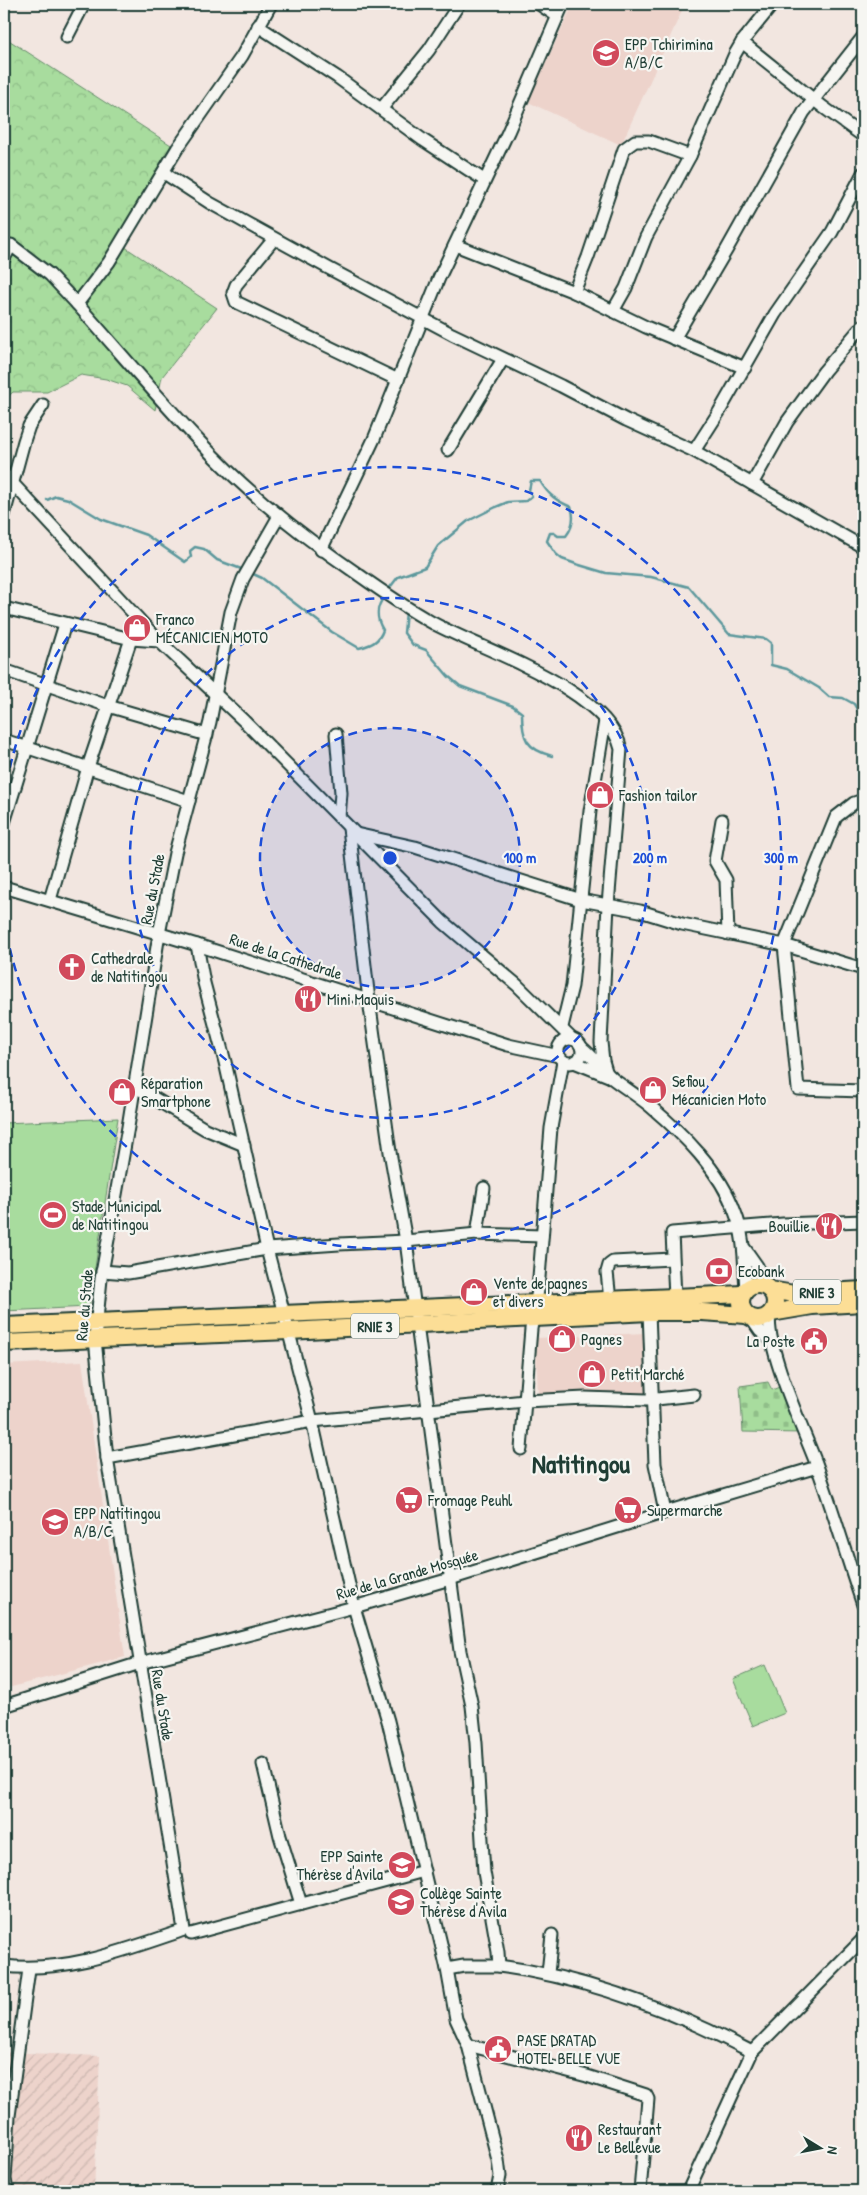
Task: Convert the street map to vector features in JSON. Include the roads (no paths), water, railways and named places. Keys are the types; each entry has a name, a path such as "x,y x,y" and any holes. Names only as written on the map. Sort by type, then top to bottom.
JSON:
{"highway":[{"name":"RNIE 3","path":"534,1311 610,1300 745,1292 754,1286 794,1294 863,1290"},
{"name":"RNIE 3","path":"768,1289 775,1299 771,1314"},
{"path":"745,1292 742,1307 748,1316"},
{"name":"RNIE 3","path":"4,1342 95,1331 284,1314 414,1316 534,1311 702,1312 762,1319 771,1314 812,1306 863,1303"},
{"name":"RNIE 3","path":"4,1326 95,1331 289,1331 414,1316"}],"street":[{"path":"67,37 84,4"},
{"path":"77,304 109,262 177,149 242,56 271,4"},
{"path":"382,108 429,50 459,4"},
{"path":"539,4 557,16"},
{"path":"321,550 360,470 422,318 484,180 508,132 563,4"},
{"path":"613,311 626,288 646,237 690,156 742,42 773,4"},
{"path":"258,26 382,108 423,140 484,180"},
{"path":"674,339 804,112 863,36"},
{"path":"742,42 863,136"},
{"path":"574,292 588,257 624,149 636,141 648,141 690,156"},
{"path":"164,173 210,203 274,239 503,359 561,386 626,420 694,451 863,547"},
{"path":"694,451 745,368 775,314 832,232 863,173"},
{"path":"274,239 236,285 233,293 236,302 398,380"},
{"path":"4,259 11,245 50,275 200,443 258,499 321,550 408,610 555,681 584,701 615,733 621,749 608,905 601,1042 603,1061 609,1075"},
{"path":"455,245 574,292 674,339 745,368"},
{"path":"752,484 787,422 824,371 863,325"},
{"path":"448,450 503,359"},
{"path":"4,515 29,426 43,405"},
{"path":"4,474 159,641 339,816 443,922 562,1027 609,1075 660,1115 704,1162 730,1200 740,1228 744,1249 745,1292"},
{"name":"Rue du Stade","path":"4,1966 29,1969 108,1956 184,1930 107,1458 95,1331 102,1271 159,934 175,853 207,735 231,612 248,570 279,516"},
{"path":"4,608 131,639 159,641"},
{"path":"4,823 65,624"},
{"path":"50,900 88,767 131,639"},
{"path":"4,670 108,706 207,735"},
{"path":"562,1027 572,986 590,811 605,721"},
{"path":"336,734 341,794 339,816"},
{"path":"4,740 27,746 189,801"},
{"path":"863,800 854,803 836,818 784,946 798,1089 863,1091"},
{"path":"722,820 715,861 718,871 726,880 728,934"},
{"path":"353,831 415,848 581,900 640,911 682,924 784,946 863,970"},
{"path":"353,831 358,913 369,1000 390,1152 406,1242 414,1316 460,1651 472,1706 477,1752 484,1872 499,1966"},
{"name":"Rue de la Cathedrale","path":"4,887 197,945 508,1045 565,1060 609,1075"},
{"path":"197,945 206,993 312,1421 354,1607 388,1721 447,1969 456,2019 468,2045 498,2160 500,2176 497,2191"},
{"path":"521,1450 551,1128 565,1060 558,1050 562,1041 577,1043"},
{"path":"565,1060 580,1058 577,1043"},
{"path":"134,1086 205,1129 244,1145"},
{"path":"477,1234 484,1188"},
{"path":"674,1297 672,1233 806,1222 863,1221"},
{"path":"102,1271 128,1273 268,1249 406,1242 477,1234 542,1236"},
{"path":"744,1249 758,1266 768,1289"},
{"path":"610,1300 607,1272 609,1265 613,1262 672,1259"},
{"path":"649,1312 655,1464 664,1512"},
{"path":"771,1314 768,1325 781,1372 817,1467 863,1605"},
{"path":"748,1316 760,1332 772,1341"},
{"path":"107,1458 312,1421 525,1401 585,1398 629,1401 694,1395"},
{"name":"Rue de la Grande Mosquée","path":"4,1706 140,1663 354,1607 450,1579 664,1512 817,1467"},
{"path":"263,1764 280,1836 301,1904"},
{"path":"191,1934 424,1871"},
{"path":"548,1973 552,1935"},
{"path":"688,2191 752,2052 863,1939"},
{"path":"447,1969 464,1966 499,1966 548,1973 639,2000 709,2030 752,2052"},
{"path":"7,2191 5,2179 10,2116 29,1969"},
{"path":"468,2045 588,2076 646,2095 640,2191"}],"waterway":[{"path":"388,590 398,577 425,567 438,546 468,521 508,502 526,501 532,496 529,490 531,481 540,481 557,500 571,507 573,522 566,536 550,533 547,541 562,559 606,573 651,577 689,587 729,634 766,639 771,643 771,665 787,669 819,688 829,697 843,698 854,704 861,716 863,741"},
{"path":"47,500 56,496 68,499 101,519 146,535 185,562 191,557 190,551 195,547 204,549 217,560 244,570"},
{"path":"251,573 262,578 332,632 359,648 374,642 383,630 379,622 378,613 379,605 384,597"},
{"path":"406,611 404,633 413,645 426,650 448,676 460,686 513,706 522,713 523,729 527,741 536,750 552,756"}],"place":[{"name":"EPP Tchirimina A/B/C","path":"606,53"},
{"name":"Franco MÉCANICIEN MOTO","path":"137,628"},
{"name":"Fashion tailor","path":"600,795"},
{"name":"Cathedrale de Natitingou","path":"72,967"},
{"name":"Mini Maquis","path":"308,999"},
{"name":"Sefiou Mécanicien Moto","path":"653,1090"},
{"name":"Réparation Smartphone","path":"122,1092"},
{"name":"Stade Municipal de Natitingou","path":"53,1215"},
{"name":"Bouillie","path":"829,1226"},
{"name":"Ecobank","path":"719,1271"},
{"name":"Vente de pagnes et divers","path":"474,1292"},
{"name":"Pagnes","path":"562,1339"},
{"name":"La Poste","path":"814,1341"},
{"name":"Petit Marché","path":"592,1374"},
{"name":"Fromage Peuhl","path":"409,1500"},
{"name":"Supermarche","path":"628,1510"},
{"name":"EPP Natitingou A/B/C","path":"55,1522"},
{"name":"EPP Sainte Thérèse d'Avila","path":"402,1865"},
{"name":"Collège Sainte Thérèse d'Avila","path":"401,1902"},
{"name":"PASE DRATAD HOTEL BELLE VUE","path":"498,2049"},
{"name":"Restaurant Le Bellevue","path":"579,2138"}],"district":[{"name":"Natitingou","path":"581,1463"}]}
